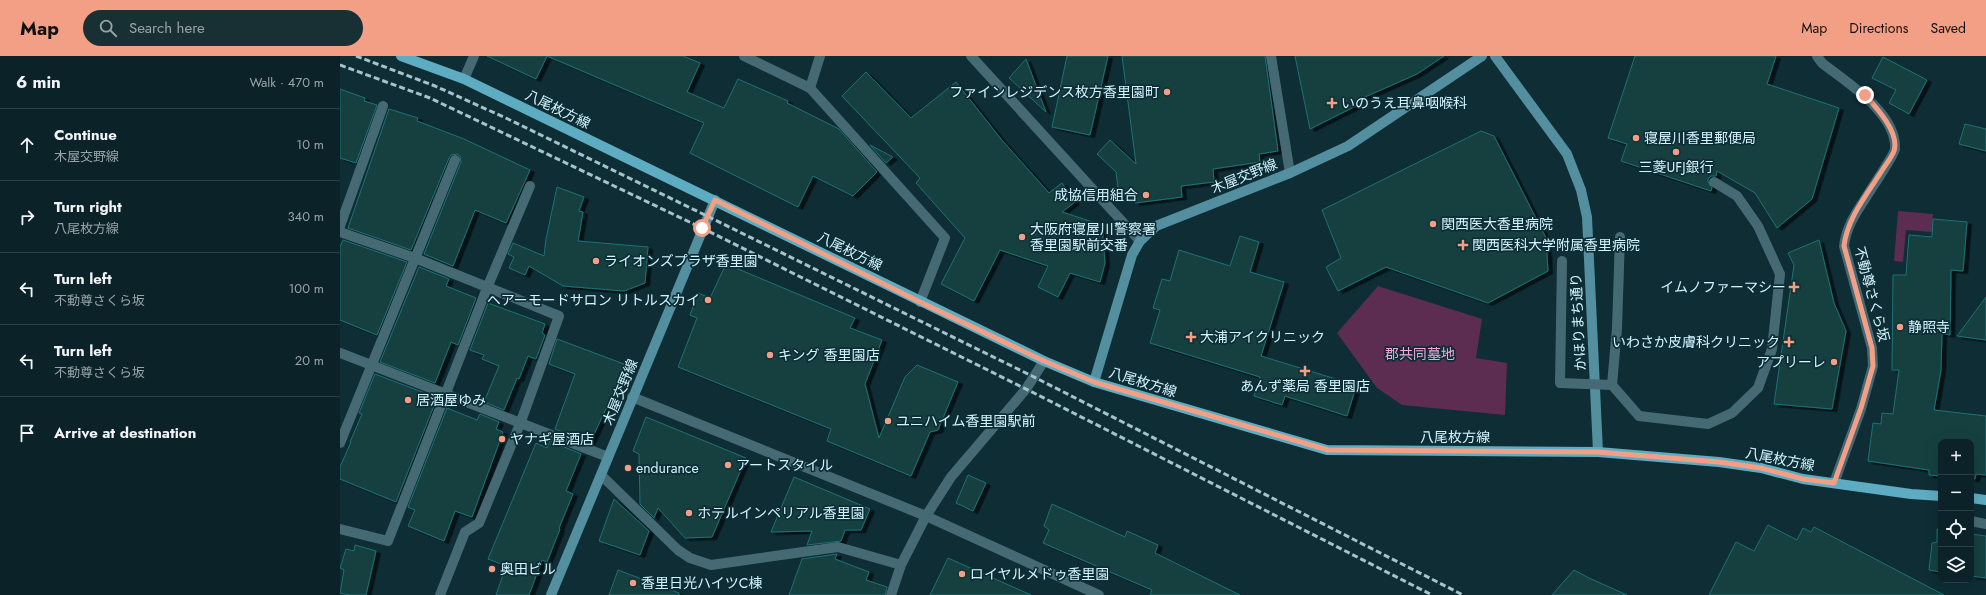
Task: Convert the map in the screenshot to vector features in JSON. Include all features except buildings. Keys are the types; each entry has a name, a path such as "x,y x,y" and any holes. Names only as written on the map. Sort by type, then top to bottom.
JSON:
{"main road":[{"name":"八尾枚方線","path":"401,56 464,79 1044,361 1094,382 1328,450 1598,452 1719,462 1761,468 1803,479 1911,494 1938,496"},
{"name":"木屋交野線","path":"1094,382 1132,255 1140,241 1156,226 1290,173 1348,146 1482,56"},
{"name":"かほりまち通り","path":"1495,56 1566,154 1581,190 1587,217 1598,452"},
{"name":"木屋交野線","path":"551,595 715,200"},
{"path":"1974,498 1986,500"}],"street":[{"path":"464,79 474,56"},
{"path":"744,56 810,88 945,238 920,302"},
{"path":"810,88 820,56"},
{"path":"971,56 1140,241"},
{"path":"1271,56 1290,173"},
{"name":"不動尊さくら坂","path":"1817,56 1822,63 1865,95 1881,112 1893,135 1895,150 1853,218 1845,236 1844,246 1872,348 1873,366 1861,408 1834,483"},
{"path":"340,226 383,106"},
{"path":"340,443 455,160"},
{"path":"1620,237 1617,328 1612,385 1639,416 1708,424 1732,413 1758,388 1772,349 1780,274 1758,226 1738,196 1714,182"},
{"path":"340,529 388,541 487,288 530,186"},
{"path":"340,232 414,258 559,316 520,424 479,523 465,532 440,595"},
{"path":"1562,262 1560,383 1612,385"},
{"path":"340,353 608,458"},
{"path":"891,595 901,565 926,516 951,477 1026,389 1044,361"},
{"path":"632,397 926,516 1099,595"},
{"path":"601,474 678,550 690,558 711,565 838,547 901,565"},
{"path":"1974,522 1986,524"}],"green space":[{"path":"1898,211 1933,214 1932,232 1906,230 1903,262 1894,261"},
{"name":"郡共同墓地","path":"1378,286 1482,319 1476,358 1507,363 1505,415 1402,405 1377,388 1337,333"}],"railway":[{"path":"356,56 435,86 508,119 1032,376 1463,595"},
{"path":"340,65 430,98 702,228 1036,394 1432,595"}],"place":[{"name":"ファインレジデンス枚方香里園町","path":"1167,92"},
{"name":"いのうえ耳鼻咽喉科","path":"1332,103"},
{"name":"寝屋川香里郵便局","path":"1636,138"},
{"name":"三菱UFJ銀行","path":"1676,152"},
{"name":"成協信用組合","path":"1146,195"},
{"name":"関西医大香里病院","path":"1433,224"},
{"name":"大阪府寝屋川警察署 香里園駅前交番","path":"1022,237"},
{"name":"関西医科大学附属香里病院","path":"1463,245"},
{"name":"ライオンズプラザ香里園","path":"596,261"},
{"name":"イムノファーマシー","path":"1794,287"},
{"name":"ヘアーモードサロン リトルスカイ","path":"708,300"},
{"name":"静照寺","path":"1900,327"},
{"name":"大浦アイクリニック","path":"1191,337"},
{"name":"いわさか皮膚科クリニック","path":"1789,342"},
{"name":"キング 香里園店","path":"770,355"},
{"name":"アプリーレ","path":"1834,362"},
{"name":"あんず薬局 香里園店","path":"1305,371"},
{"name":"居酒屋ゆみ","path":"408,400"},
{"name":"ユニハイム香里園駅前","path":"888,421"},
{"name":"ヤナギ屋酒店","path":"502,439"},
{"name":"アートスタイル","path":"728,465"},
{"name":"endurance","path":"628,468"},
{"name":"ホテルインペリアル香里園","path":"689,513"},
{"name":"奥田ビル","path":"492,569"},
{"name":"ロイヤルメドゥ香里園","path":"962,574"},
{"name":"香里日光ハイツC棟","path":"633,583"}],"route":[{"path":"702,228 715,200 920,302 1044,361 1094,382 1243,427 1328,450 1598,452 1719,462 1761,468 1803,479 1834,483 1861,408 1873,366 1872,348 1844,246 1845,236 1853,218 1895,150 1893,135 1881,112 1865,95"}]}
